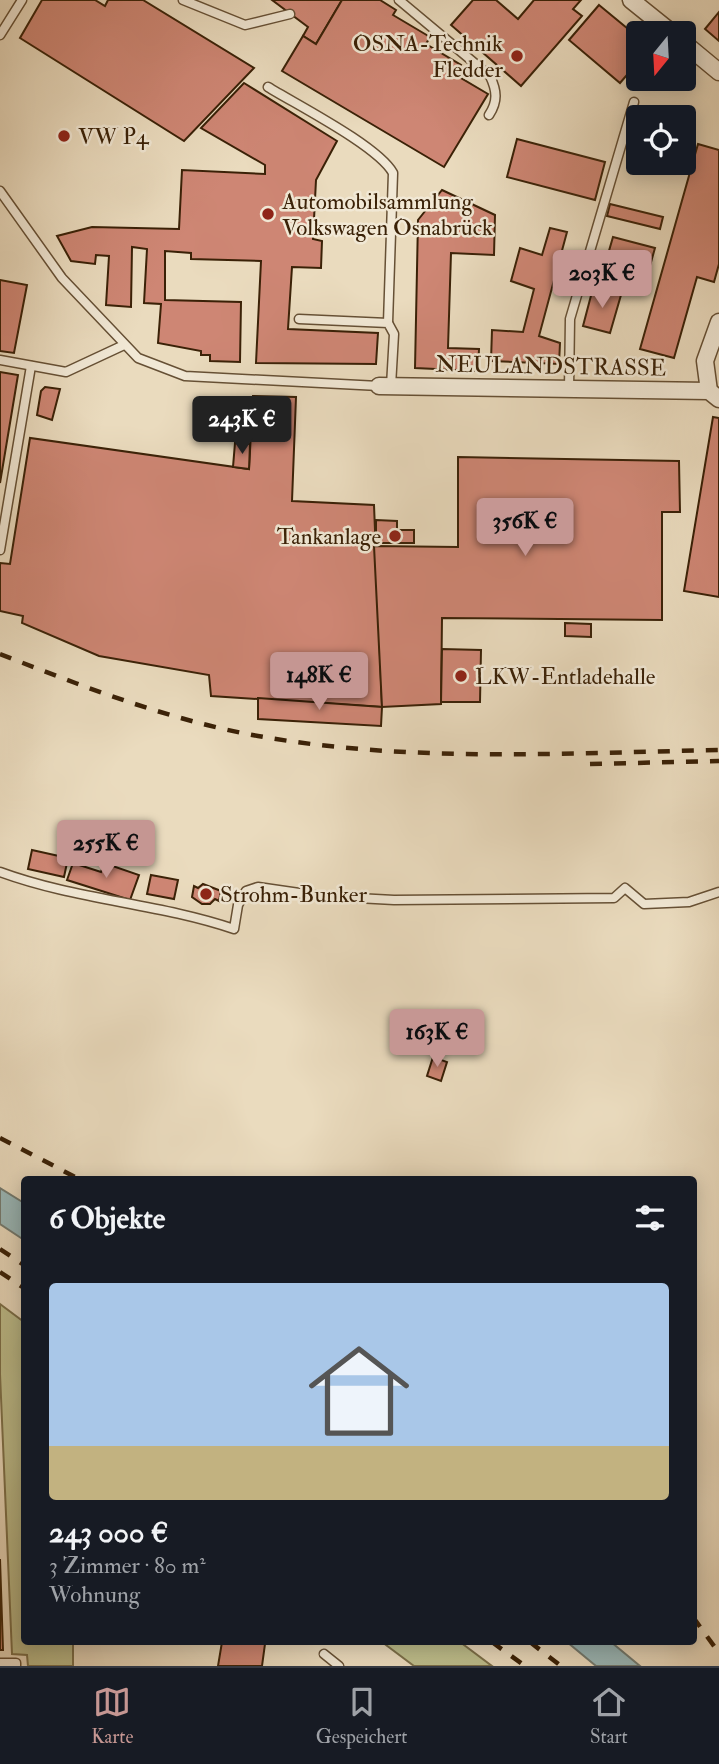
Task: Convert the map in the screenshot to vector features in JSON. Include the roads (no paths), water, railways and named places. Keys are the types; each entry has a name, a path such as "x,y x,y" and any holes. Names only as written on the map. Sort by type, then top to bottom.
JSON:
{"street":[{"path":"631,0 657,21"},
{"path":"696,53 719,71"},
{"path":"714,395 705,361 719,321"},
{"name":"NEULANDSTRASSE","path":"385,386 714,395"}],"lane":[{"path":"0,36 22,0"},
{"path":"183,0 245,25 278,20 290,14"},
{"path":"399,0 490,76 497,89 494,107 489,115"},
{"path":"0,13 10,19"},
{"path":"0,191 62,278 138,358 185,376 385,386 394,334 388,323 393,173 387,163 268,87"},
{"path":"569,389 570,319 634,102"},
{"path":"299,319 388,323"},
{"path":"0,360 66,372 124,345"},
{"path":"0,550 31,366"},
{"path":"0,872 66,892 202,918 234,929 238,905 246,891 258,887 320,896 394,900 614,898 625,888 644,904 689,902 719,892"},
{"path":"324,1654 339,1666"},
{"path":"0,1663 16,1663 16,1666"}],"water":[{"path":"0,1188 21,1201 21,1238 0,1224"},
{"path":"571,1645 615,1645 640,1666 596,1666"}],"railway":[{"path":"0,654 159,712 258,736 315,744 372,750 488,754 719,750"},
{"path":"590,764 719,761"},
{"path":"0,1138 73,1176"},
{"path":"0,1249 21,1263"},
{"path":"0,1272 21,1286"},
{"path":"697,1623 719,1653"},
{"path":"496,1645 525,1666"},
{"path":"534,1645 561,1666"}],"place":[{"name":"OSNA-Technik Fledder","path":"517,56"},
{"name":"VW P4","path":"64,136"},
{"name":"Automobilsammlung Volkswagen Osnabrück","path":"268,214"},
{"name":"Tankanlage","path":"395,536"},
{"name":"LKW-Entladehalle","path":"461,676"},
{"name":"Strohm-Bunker","path":"206,894"}]}
